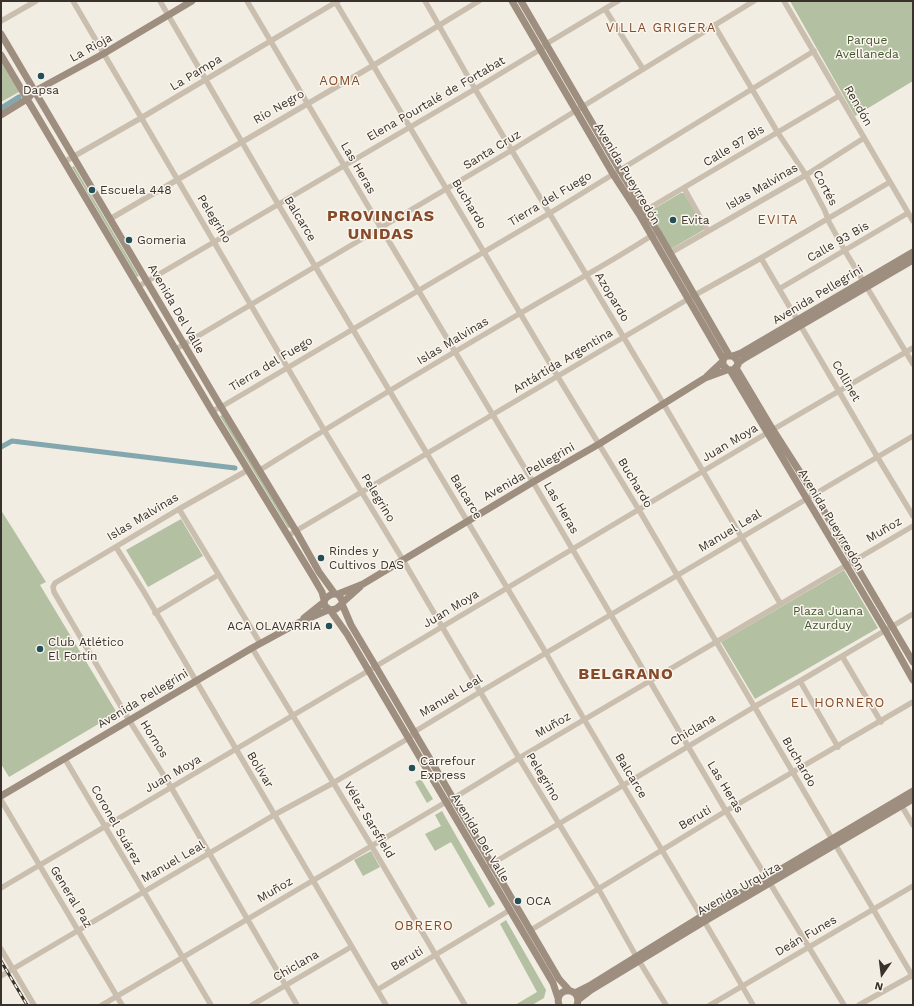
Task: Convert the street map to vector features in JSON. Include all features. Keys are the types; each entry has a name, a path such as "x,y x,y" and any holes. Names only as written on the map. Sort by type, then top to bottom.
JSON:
{"main road":[{"name":"La Rioja","path":"1,115 27,99 35,91 103,54 192,1"},
{"name":"Avenida Pueyrredón","path":"512,1 544,47 580,109 619,169 642,212 727,358"},
{"name":"Avenida Pueyrredón","path":"521,1 529,13 544,47"},
{"path":"522,17 529,13"},
{"name":"Avenida Del Valle","path":"1,34 220,407 260,470 319,572 336,594"},
{"name":"Avenida Del Valle","path":"1,55 212,411 289,535 322,592 324,601"},
{"name":"Avenida Pueyrredón","path":"580,109 613,174 642,212"},
{"name":"Avenida Pueyrredón","path":"655,234 670,253 692,297"},
{"name":"Avenida Pellegrini","path":"705,378 733,368 745,358 865,284 913,252"},
{"name":"Avenida Pellegrini","path":"865,284 913,260"},
{"name":"Avenida Pellegrini","path":"336,594 363,584 533,482 600,444 705,378 727,358 741,353 799,324"},
{"path":"727,358 737,360 733,368 724,367 727,358"},
{"name":"Avenida Pueyrredón","path":"733,368 770,431 806,500 845,565 913,662"},
{"name":"Avenida Pueyrredón","path":"770,431 814,494 888,628 913,680"},
{"name":"Avenida Pellegrini","path":"342,603 363,584"},
{"path":"336,594 342,600 342,603 336,609 329,610 325,606 324,601 329,596 336,594"},
{"name":"Avenida Pellegrini","path":"298,623 324,601"},
{"name":"Avenida Del Valle","path":"342,603 351,625 559,979 576,999"},
{"name":"Avenida Del Valle","path":"329,610 347,634 553,982 557,1002"},
{"name":"Avenida Pellegrini","path":"1,796 260,643 298,623 329,610"},
{"path":"900,803 913,791"},
{"name":"Avenida Urquiza","path":"557,1002 562,992 576,999 703,918 900,803 913,799"}],"street":[{"path":"1,21 36,1"},
{"name":"Pelegrino","path":"73,1 324,430 403,560 666,1005"},
{"name":"Balcarce","path":"160,1 278,204 353,328 584,720 663,850 753,1005"},
{"name":"Las Heras","path":"247,1 380,228 456,352 612,615 726,811 844,1005"},
{"name":"La Pampa","path":"64,162 207,80 337,1"},
{"name":"Buchardo","path":"337,1 410,127 558,377 600,444 913,976"},
{"name":"Azopardo","path":"424,1 780,603"},
{"name":"Río Negro","path":"110,219 374,65 479,1"},
{"name":"Elena Pourtalé de Fortabat","path":"139,286 475,89 618,1"},
{"name":"Santa Cruz","path":"176,349 512,150 754,1"},
{"name":"Rendón","path":"784,1 913,221"},
{"path":"605,9 643,69"},
{"name":"Cortés","path":"714,25 806,176 828,218 828,222 913,364"},
{"name":"Tierra del Fuego","path":"212,411 550,213 619,169 814,51"},
{"name":"Calle 97 Bis","path":"642,212 839,96"},
{"name":"Islas Malvinas","path":"670,253 806,176 864,138"},
{"name":"Antártida Argentina","path":"289,535 890,182"},
{"path":"684,188 708,231"},
{"name":"Calle 93 Bis","path":"779,289 908,213"},
{"name":"Islas Malvinas","path":"260,470 324,430 655,234"},
{"name":"Collinet","path":"761,258 913,516"},
{"name":"Juan Moya","path":"1,888 442,628 770,431 913,348"},
{"name":"Manuel Leal","path":"1,976 274,815 333,783 409,738 414,732 480,692 913,436"},
{"name":"Islas Malvinas","path":"53,588 55,583 179,508 248,470"},
{"path":"179,508 260,643"},
{"name":"Muñoz","path":"102,1005 313,881 371,845 454,798 780,603 913,526"},
{"name":"Bolívar","path":"116,547 386,1005"},
{"path":"155,613 218,575"},
{"name":"Hornos","path":"53,588 129,720 171,787 297,1005"},
{"name":"Chiclana","path":"485,868 623,784 913,614"},
{"name":"Vélez Sarsfield","path":"252,648 371,845 465,1005"},
{"path":"842,656 880,722"},
{"path":"800,681 838,747"},
{"name":"Beruti","path":"531,930 726,811 913,702"},
{"name":"Coronel Suárez","path":"65,759 210,1005"},
{"name":"General Paz","path":"1,800 122,1005"},
{"path":"900,803 913,825"},
{"name":"Deán Funes","path":"710,1005 913,886"},
{"name":"Beruti","path":"377,990 510,910"},
{"name":"Chiclana","path":"252,1005 351,947"},
{"path":"1,950 34,1005"},
{"path":"859,1005 913,976"}],"green space":[{"name":"Parque Avellaneda","path":"790,1 913,1 913,81 855,116"},
{"path":"1,62 19,92 1,102"},
{"path":"74,166 139,276 137,277 72,167"},
{"path":"681,193 684,193 705,229 671,249 650,211"},
{"path":"222,415 291,527 288,528 220,416"},
{"name":"Club Atlético El Fortín","path":"1,510 46,582 40,585 117,713 9,777 1,764"},
{"path":"181,519 203,556 148,587 126,550"},
{"name":"Plaza Juana Azurduy","path":"844,570 878,628 755,699 721,642"},
{"path":"421,779 433,799 427,803 415,782"},
{"path":"442,811 495,904 489,908 451,842 435,851 425,834 441,826 435,815"},
{"path":"371,851 380,867 363,876 354,860"},
{"path":"506,920 546,990 544,998 532,1005 515,1005 537,992 500,924"}],"waterway":[{"path":"1,108 19,97"},
{"path":"1,447 12,441 235,468"}],"railway":[{"path":"1,961 27,1005"}],"place":[{"name":"Dapsa","path":"41,76"},
{"name":"Escuela 448","path":"92,190"},
{"name":"Evita","path":"673,220"},
{"name":"Gomeria","path":"129,240"},
{"name":"Rindes y Cultivos DAS","path":"321,558"},
{"name":"ACA OLAVARRIA","path":"329,626"},
{"name":"Club Atlético El Fortín","path":"40,649"},
{"name":"Carrefour Express","path":"412,768"},
{"name":"OCA","path":"518,901"}],"district":[{"name":"VILLA GRIGERA","path":"661,28"},
{"name":"AOMA","path":"340,81"},
{"name":"EVITA","path":"778,220"},
{"name":"PROVINCIAS UNIDAS","path":"381,225"},
{"name":"BELGRANO","path":"626,674"},
{"name":"EL HORNERO","path":"838,703"},
{"name":"OBRERO","path":"424,926"}]}
